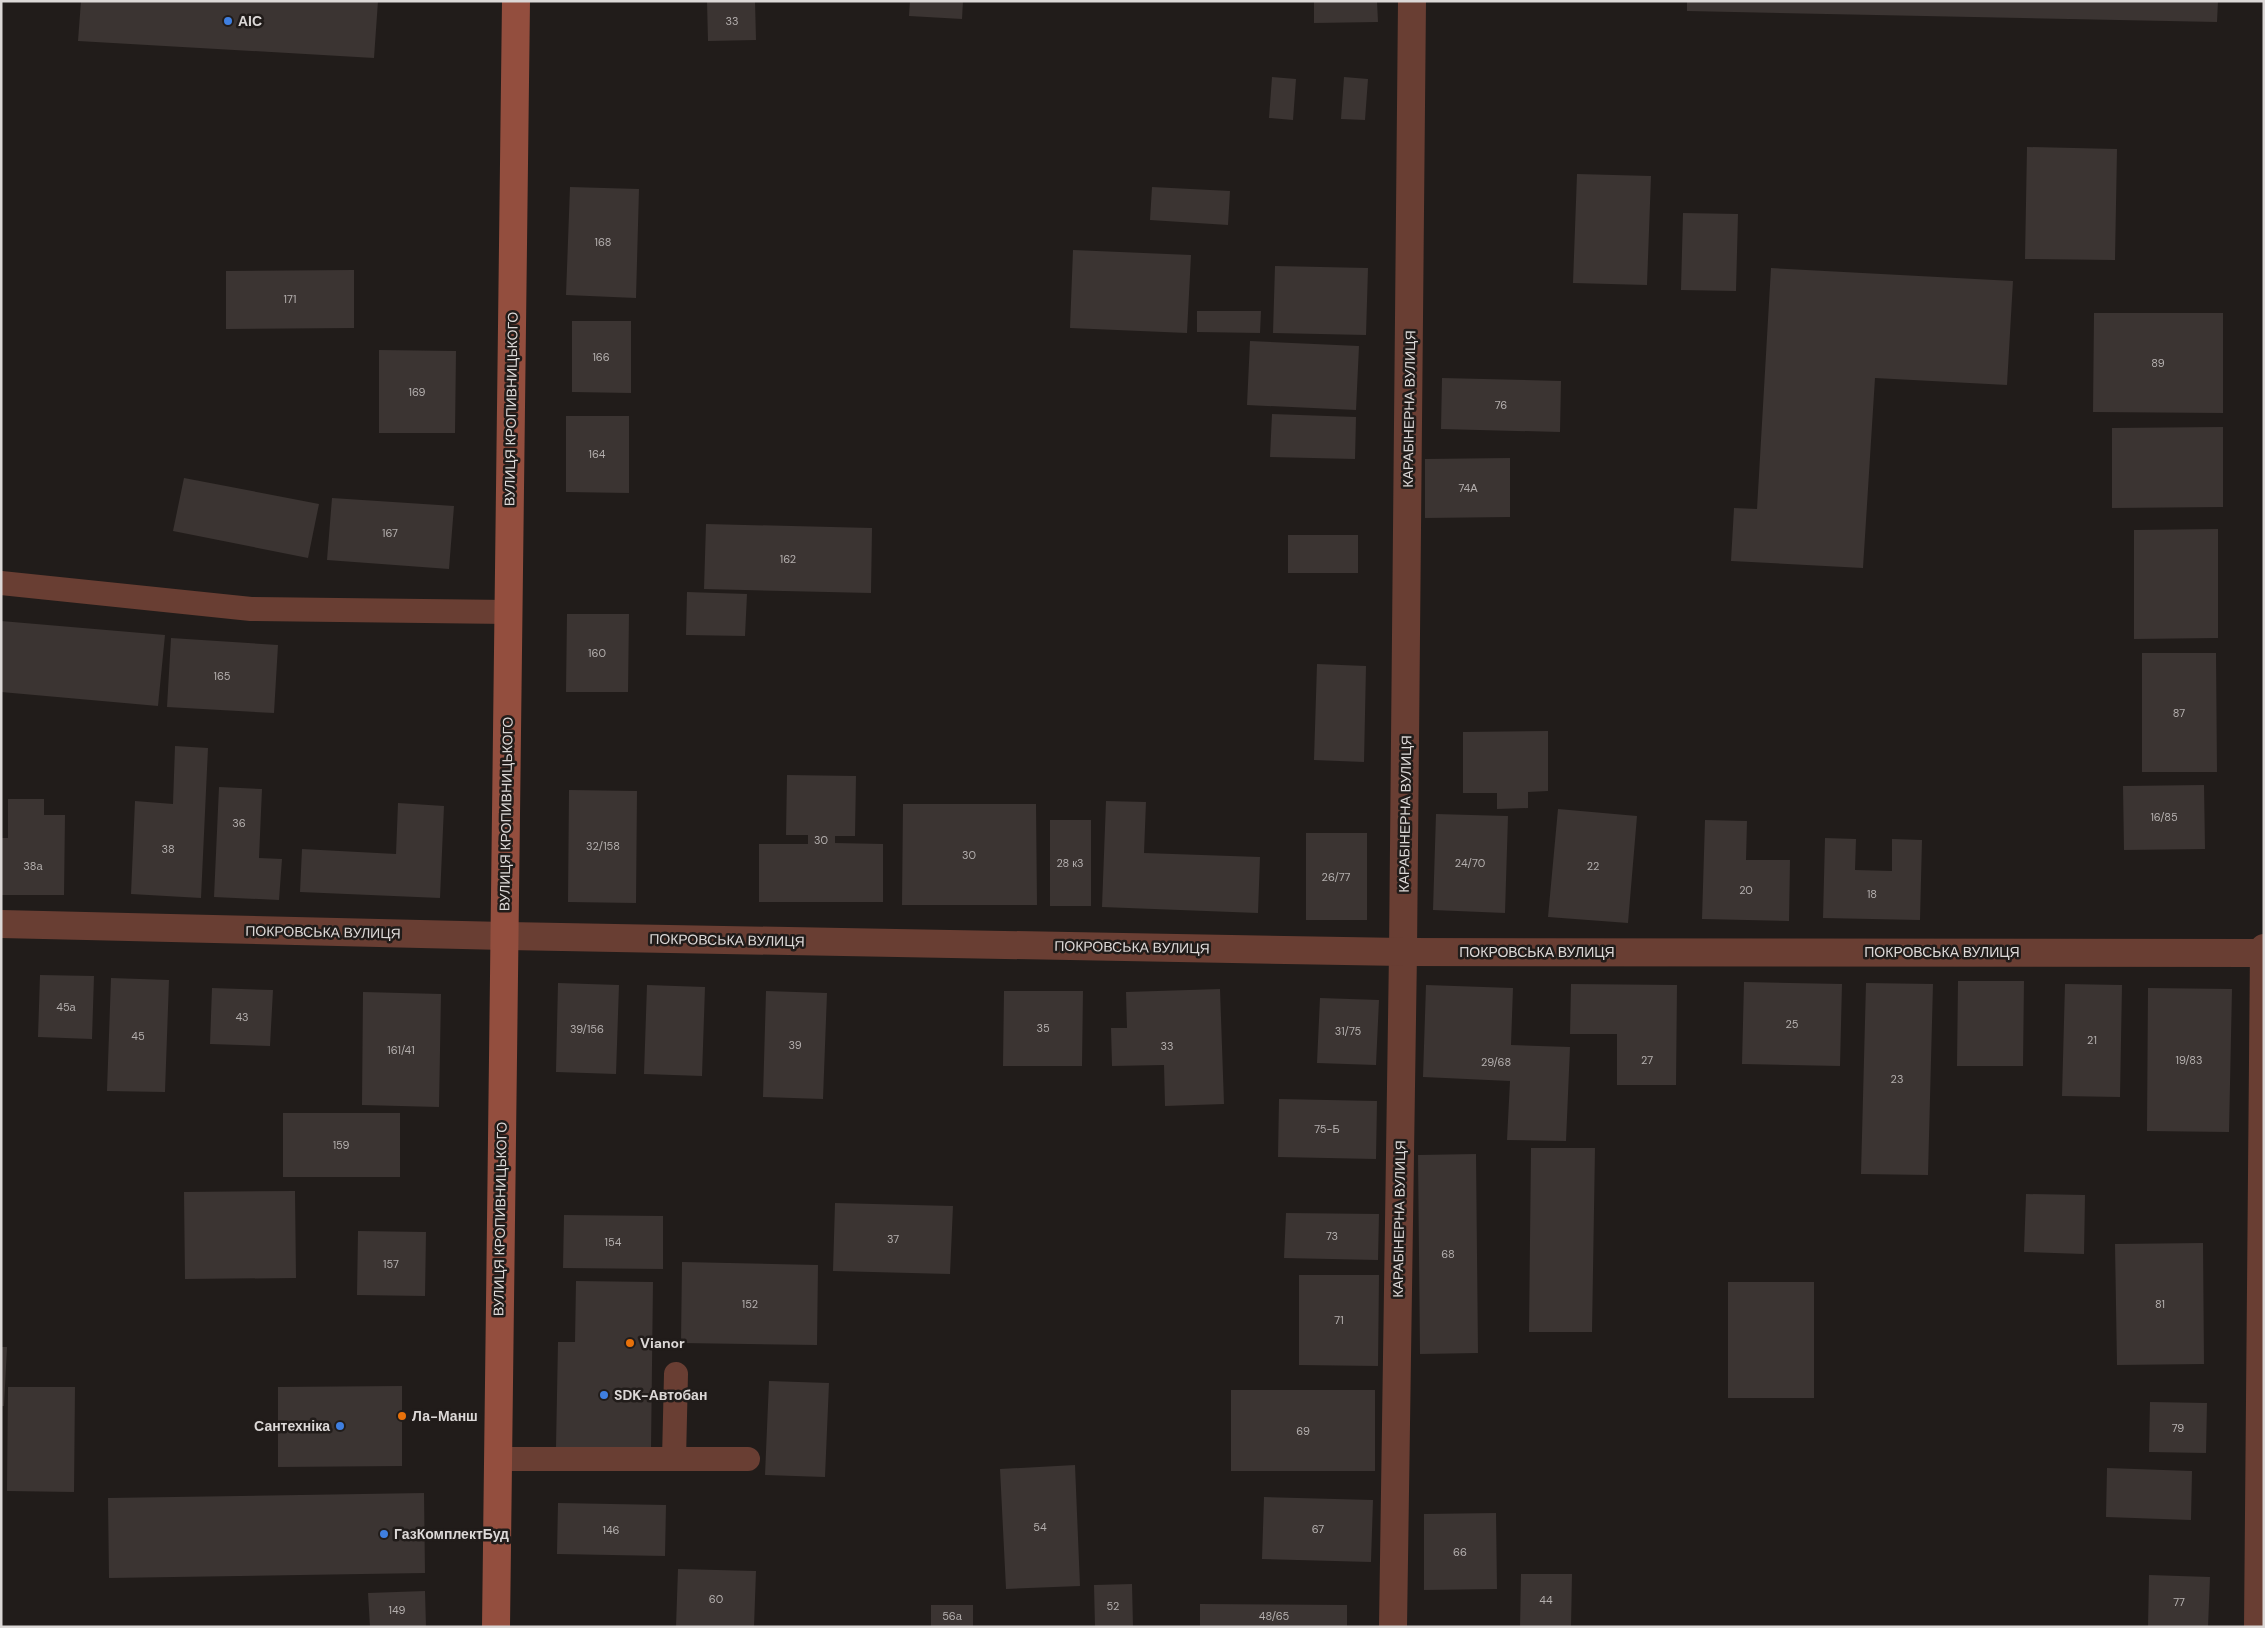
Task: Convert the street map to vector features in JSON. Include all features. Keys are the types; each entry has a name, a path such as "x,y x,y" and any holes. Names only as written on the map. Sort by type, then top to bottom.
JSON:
{"main road":[{"name":"ВУЛИЦЯ КРОПИВНИЦЬКОГО","path":"496,1627 516,1"}],"street":[{"name":"КАРАБІНЕРНА ВУЛИЦЯ","path":"1393,1627 1403,952 1412,1"},
{"name":"ПОКРОВСЬКА ВУЛИЦЯ","path":"1,924 504,936 1403,952 2264,953"},
{"path":"2258,1627 2264,948"}],"lane":[{"path":"1,583 251,609 509,612"},
{"path":"674,1459 676,1374"},
{"path":"497,1459 748,1459"}],"building":[{"name":"АІС","path":"81,1 378,1 374,58 78,41"},
{"path":"707,1 755,1 756,40 708,41"},
{"path":"910,1 963,1 962,19 909,16"},
{"path":"1314,1 1377,1 1378,22 1314,23"},
{"path":"1687,1 2218,1 2217,22 1687,11"},
{"path":"1272,77 1296,79 1293,120 1269,118"},
{"path":"1344,77 1368,79 1365,120 1341,119"},
{"path":"2027,147 2117,149 2115,260 2025,259"},
{"path":"1577,174 1651,176 1647,285 1573,283"},
{"path":"570,187 639,189 636,298 566,295"},
{"path":"1152,187 1230,191 1228,225 1150,220"},
{"path":"1683,213 1738,214 1736,291 1681,290"},
{"path":"1073,250 1191,255 1187,333 1070,328"},
{"path":"1275,266 1368,268 1366,335 1273,333"},
{"path":"1771,268 2013,281 2007,385 1875,378 1863,568 1731,561 1734,508 1757,509"},
{"path":"354,270 354,328 226,329 226,271"},
{"path":"1197,311 1261,311 1260,333 1197,332"},
{"path":"2094,313 2223,313 2223,413 2093,412"},
{"path":"572,321 631,321 631,393 572,392"},
{"path":"1250,341 1359,346 1356,410 1247,405"},
{"path":"379,350 456,351 455,433 379,433"},
{"path":"1442,378 1561,381 1560,432 1441,429"},
{"path":"1272,414 1356,417 1355,459 1270,457"},
{"path":"566,416 629,416 629,493 566,492"},
{"path":"2223,427 2223,507 2112,508 2112,428"},
{"path":"1510,458 1510,517 1425,518 1425,459"},
{"path":"184,478 319,504 308,558 173,531"},
{"path":"332,498 454,506 449,569 327,560"},
{"path":"706,524 872,528 871,593 704,589"},
{"path":"2218,529 2218,638 2134,639 2134,530"},
{"path":"1288,535 1358,535 1358,573 1288,573"},
{"path":"687,592 747,594 745,636 686,635"},
{"path":"567,614 629,614 628,692 566,692"},
{"path":"1,621 165,635 158,706 1,692"},
{"path":"171,638 278,645 274,713 167,707"},
{"path":"2142,653 2216,653 2217,772 2142,772"},
{"path":"1317,664 1366,666 1364,762 1314,760"},
{"path":"1548,731 1548,791 1528,792 1528,808 1497,809 1497,793 1463,793 1463,732"},
{"path":"175,746 208,748 201,898 131,894 135,801 173,804"},
{"path":"787,775 856,776 855,836 835,836 835,843 883,844 883,902 759,902 759,844 808,844 808,835 786,835"},
{"path":"2204,785 2205,849 2124,850 2123,786"},
{"path":"219,787 262,789 259,858 282,859 279,900 214,897"},
{"path":"569,790 637,791 636,903 568,902"},
{"path":"8,799 44,799 44,815 65,815 64,895 1,895 1,838 8,838"},
{"path":"1106,801 1146,802 1144,853 1260,857 1258,913 1102,907"},
{"path":"398,803 444,806 440,898 300,892 302,849 396,854"},
{"path":"903,804 1036,804 1037,905 902,905"},
{"path":"1558,809 1637,816 1628,923 1548,917"},
{"path":"1436,814 1508,816 1505,913 1433,910"},
{"path":"1050,820 1091,820 1091,906 1050,906"},
{"path":"1705,820 1747,821 1746,860 1790,860 1789,921 1702,919"},
{"path":"1306,833 1367,833 1367,920 1306,920"},
{"path":"1825,838 1856,839 1855,870 1892,871 1892,839 1922,840 1920,920 1823,918"},
{"path":"40,975 94,976 92,1039 38,1037"},
{"path":"111,978 169,980 165,1092 107,1091"},
{"path":"1958,981 2024,981 2023,1066 1957,1066"},
{"path":"1744,982 1842,984 1840,1066 1742,1064"},
{"path":"558,983 619,985 616,1074 556,1072"},
{"path":"1866,983 1933,984 1928,1175 1861,1174"},
{"path":"1571,984 1677,985 1676,1085 1617,1085 1617,1034 1570,1034"},
{"path":"2065,984 2122,985 2120,1097 2062,1096"},
{"path":"647,985 705,987 702,1076 644,1074"},
{"path":"1426,985 1513,988 1511,1045 1570,1047 1566,1141 1507,1140 1510,1081 1423,1077"},
{"path":"212,988 273,990 270,1046 210,1044"},
{"path":"2148,988 2232,989 2229,1132 2147,1131"},
{"path":"1220,989 1224,1104 1165,1106 1164,1065 1112,1066 1111,1028 1127,1028 1126,992"},
{"path":"766,991 827,993 823,1099 763,1097"},
{"path":"1004,991 1083,991 1082,1066 1003,1066"},
{"path":"363,992 441,994 439,1107 362,1105"},
{"path":"1320,998 1379,1000 1376,1065 1317,1063"},
{"path":"1279,1099 1377,1101 1376,1159 1278,1157"},
{"path":"283,1113 400,1113 400,1177 283,1177"},
{"path":"1531,1148 1595,1148 1592,1332 1529,1332"},
{"path":"1476,1154 1478,1353 1420,1354 1418,1155"},
{"path":"295,1191 296,1278 185,1279 184,1192"},
{"path":"2026,1194 2085,1195 2084,1254 2024,1252"},
{"path":"835,1203 953,1206 950,1274 833,1271"},
{"path":"1286,1213 1379,1214 1378,1260 1284,1258"},
{"path":"564,1215 663,1216 663,1269 563,1268"},
{"path":"358,1231 426,1232 425,1296 357,1295"},
{"path":"2203,1243 2204,1364 2117,1365 2115,1244"},
{"path":"682,1262 818,1265 817,1345 681,1343"},
{"path":"1299,1275 1379,1275 1378,1366 1299,1365"},
{"name":"SDK-Автобан","path":"576,1281 653,1282 651,1449 556,1447 558,1342 575,1342"},
{"path":"1728,1282 1814,1282 1814,1398 1728,1398"},
{"path":"1,1347 7,1347 4,1406 1,1406"},
{"path":"769,1381 829,1383 825,1477 765,1475"},
{"name":"Сантехніка","path":"402,1386 402,1466 278,1467 278,1387"},
{"path":"8,1387 75,1387 74,1492 7,1491"},
{"path":"1231,1390 1375,1390 1375,1471 1231,1471"},
{"path":"2150,1402 2207,1403 2206,1453 2149,1452"},
{"path":"1075,1465 1080,1586 1006,1589 1000,1469"},
{"path":"2107,1468 2192,1471 2191,1520 2106,1517"},
{"path":"424,1493 425,1573 109,1578 108,1498"},
{"path":"1264,1497 1373,1500 1371,1562 1262,1559"},
{"path":"558,1503 666,1505 665,1556 557,1554"},
{"path":"1496,1513 1497,1589 1424,1590 1424,1514"},
{"path":"678,1569 756,1571 754,1627 676,1627"},
{"path":"1521,1574 1572,1574 1571,1627 1520,1627"},
{"path":"2149,1575 2210,1577 2208,1627 2148,1627"},
{"path":"1132,1584 1133,1627 1095,1627 1094,1585"},
{"path":"425,1591 426,1627 370,1627 368,1593"},
{"path":"1200,1604 1347,1605 1347,1627 1200,1627"},
{"path":"931,1605 973,1605 973,1627 931,1627"}],"place":[{"name":"АІС","path":"228,21"},
{"name":"Vianor","path":"630,1343"},
{"name":"SDK-Автобан","path":"604,1395"},
{"name":"Ла-Манш","path":"402,1416"},
{"name":"Сантехніка","path":"340,1426"},
{"name":"ГазКомплектБуд","path":"384,1534"}]}
